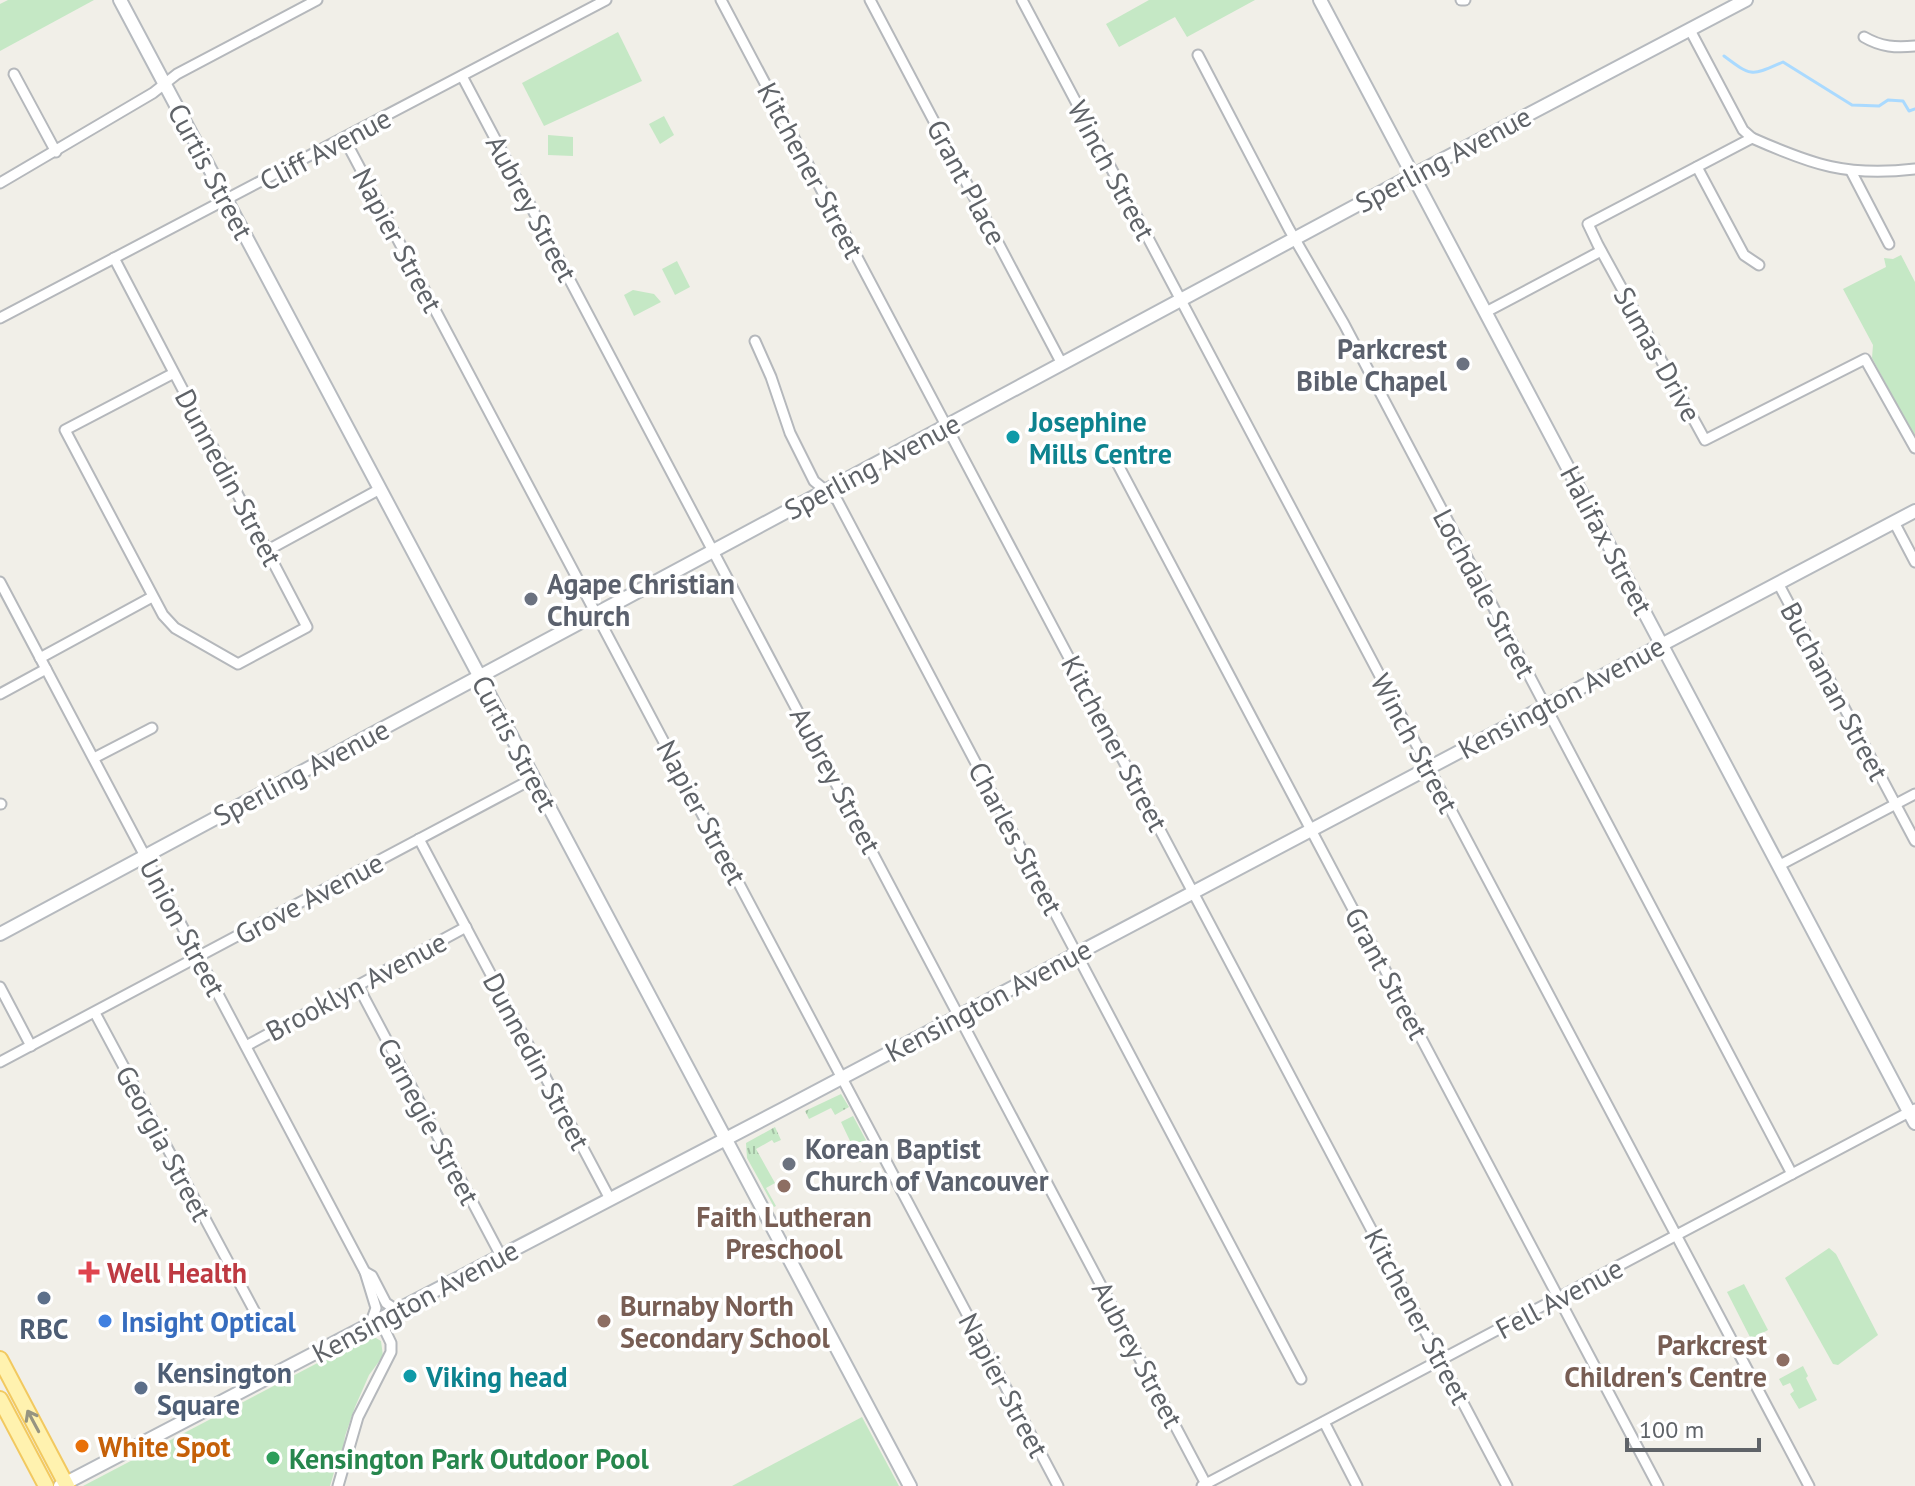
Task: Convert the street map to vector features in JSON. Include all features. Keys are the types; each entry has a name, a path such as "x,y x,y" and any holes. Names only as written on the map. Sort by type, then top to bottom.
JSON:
{"main road":[{"path":"0,1359 64,1485"},
{"path":"0,1399 46,1486"}],"street":[{"name":"Curtis Street","path":"120,0 910,1486"},
{"path":"0,183 56,152 177,74 317,0"},
{"path":"582,0 587,10"},
{"name":"Cliff Avenue","path":"0,318 606,0"},
{"name":"Kitchener Street","path":"721,0 1507,1486"},
{"name":"Grant Place","path":"870,0 1062,364"},
{"name":"Winch Street","path":"1022,0 1809,1486"},
{"name":"Halifax Street","path":"1320,0 1913,1115"},
{"name":"Sperling Avenue","path":"0,934 1413,175 1746,0"},
{"path":"1690,30 1743,130 1752,138 1805,161 1851,171 1915,169"},
{"path":"1864,37 1876,45 1898,48 1915,46"},
{"name":"Lochdale Street","path":"1198,55 1295,239 1340,316 1792,1174"},
{"path":"14,74 56,152"},
{"name":"Aubrey Street","path":"462,76 1205,1485"},
{"name":"Napier Street","path":"344,138 1058,1486"},
{"name":"Sumas Drive","path":"1752,138 1588,224 1601,251 1705,440 1865,359 1915,448"},
{"path":"1697,167 1744,255 1759,265"},
{"path":"1851,171 1889,244"},
{"path":"1486,312 1601,251"},
{"name":"Dunnedin Street","path":"114,258 307,627 238,664 175,628 152,597"},
{"name":"Charles Street","path":"755,341 797,447 814,481 837,500 1301,1379"},
{"path":"40,658 152,597 65,430 174,373"},
{"name":"Grant Street","path":"1116,461 1658,1486"},
{"path":"268,550 380,489"},
{"name":"Kensington Avenue","path":"64,1485 1915,511"},
{"path":"1894,522 1915,562"},
{"name":"Union Street","path":"0,582 365,1272 376,1308 375,1322 391,1343 391,1352 358,1417 338,1486"},
{"name":"Buchanan Street","path":"1778,583 1915,841"},
{"path":"0,694 46,669"},
{"path":"94,758 152,728"},
{"name":"Grove Avenue","path":"0,1062 534,778"},
{"path":"1778,866 1915,794"},
{"name":"Dunnedin Street","path":"419,839 610,1199"},
{"name":"Brooklyn Avenue","path":"246,1046 466,927"},
{"name":"Carnegie Street","path":"358,986 501,1256"},
{"path":"0,987 31,1046"},
{"name":"Georgia Street","path":"95,1013 256,1314"},
{"name":"Fell Avenue","path":"1205,1485 1792,1174 1913,1115"},
{"name":"Union Street","path":"365,1272 372,1276 386,1303 398,1311"},
{"path":"1324,1422 1357,1486"}],"green space":[{"path":"8,0 94,0 0,51 0,4"},
{"path":"1149,0 1255,0 1187,37 1175,17 1119,47 1106,24"},
{"path":"618,32 642,81 544,126 522,83"},
{"path":"664,116 674,135 660,144 649,124"},
{"path":"548,135 573,137 573,156 548,155"},
{"path":"1901,255 1915,282 1915,438 1872,358 1873,345 1843,289 1886,267 1884,258 1893,259"},
{"path":"677,261 690,287 675,295 662,269"},
{"path":"633,290 654,294 661,302 634,316 624,295"},
{"path":"841,1094 849,1107 835,1115 831,1108 809,1119 805,1111"},
{"path":"853,1116 874,1155 860,1162 841,1122"},
{"path":"775,1127 781,1140 774,1143 772,1140 756,1149 775,1183 766,1188 774,1207 747,1158 746,1143"},
{"path":"1829,1248 1836,1254 1878,1335 1838,1365 1833,1364 1785,1278"},
{"path":"1744,1284 1768,1330 1751,1339 1727,1292"},
{"path":"371,1335 381,1341 383,1356 369,1375 355,1407 330,1486 83,1486"},
{"path":"1803,1366 1817,1400 1799,1409 1790,1394 1794,1391 1790,1383 1783,1386 1779,1379"},
{"path":"862,1417 899,1486 732,1486"}],"waterway":[{"path":"1724,56 1752,72 1783,62 1852,105 1879,106 1888,100 1903,101 1909,111 1915,109"}],"place":[{"name":"Parkcrest Bible Chapel","path":"1463,364"},
{"name":"Josephine Mills Centre","path":"1013,437"},
{"name":"Agape Christian Church","path":"531,599"},
{"name":"Korean Baptist Church of Vancouver","path":"789,1164"},
{"name":"Faith Lutheran Preschool","path":"784,1186"},
{"name":"Well Health","path":"89,1272"},
{"name":"RBC","path":"44,1298"},
{"name":"Insight Optical","path":"105,1321"},
{"name":"Burnaby North Secondary School","path":"604,1321"},
{"name":"Parkcrest Children's Centre","path":"1783,1360"},
{"name":"Viking head","path":"410,1376"},
{"name":"Kensington Square","path":"141,1388"},
{"name":"White Spot","path":"82,1446"},
{"name":"Kensington Park Outdoor Pool","path":"273,1458"}]}
